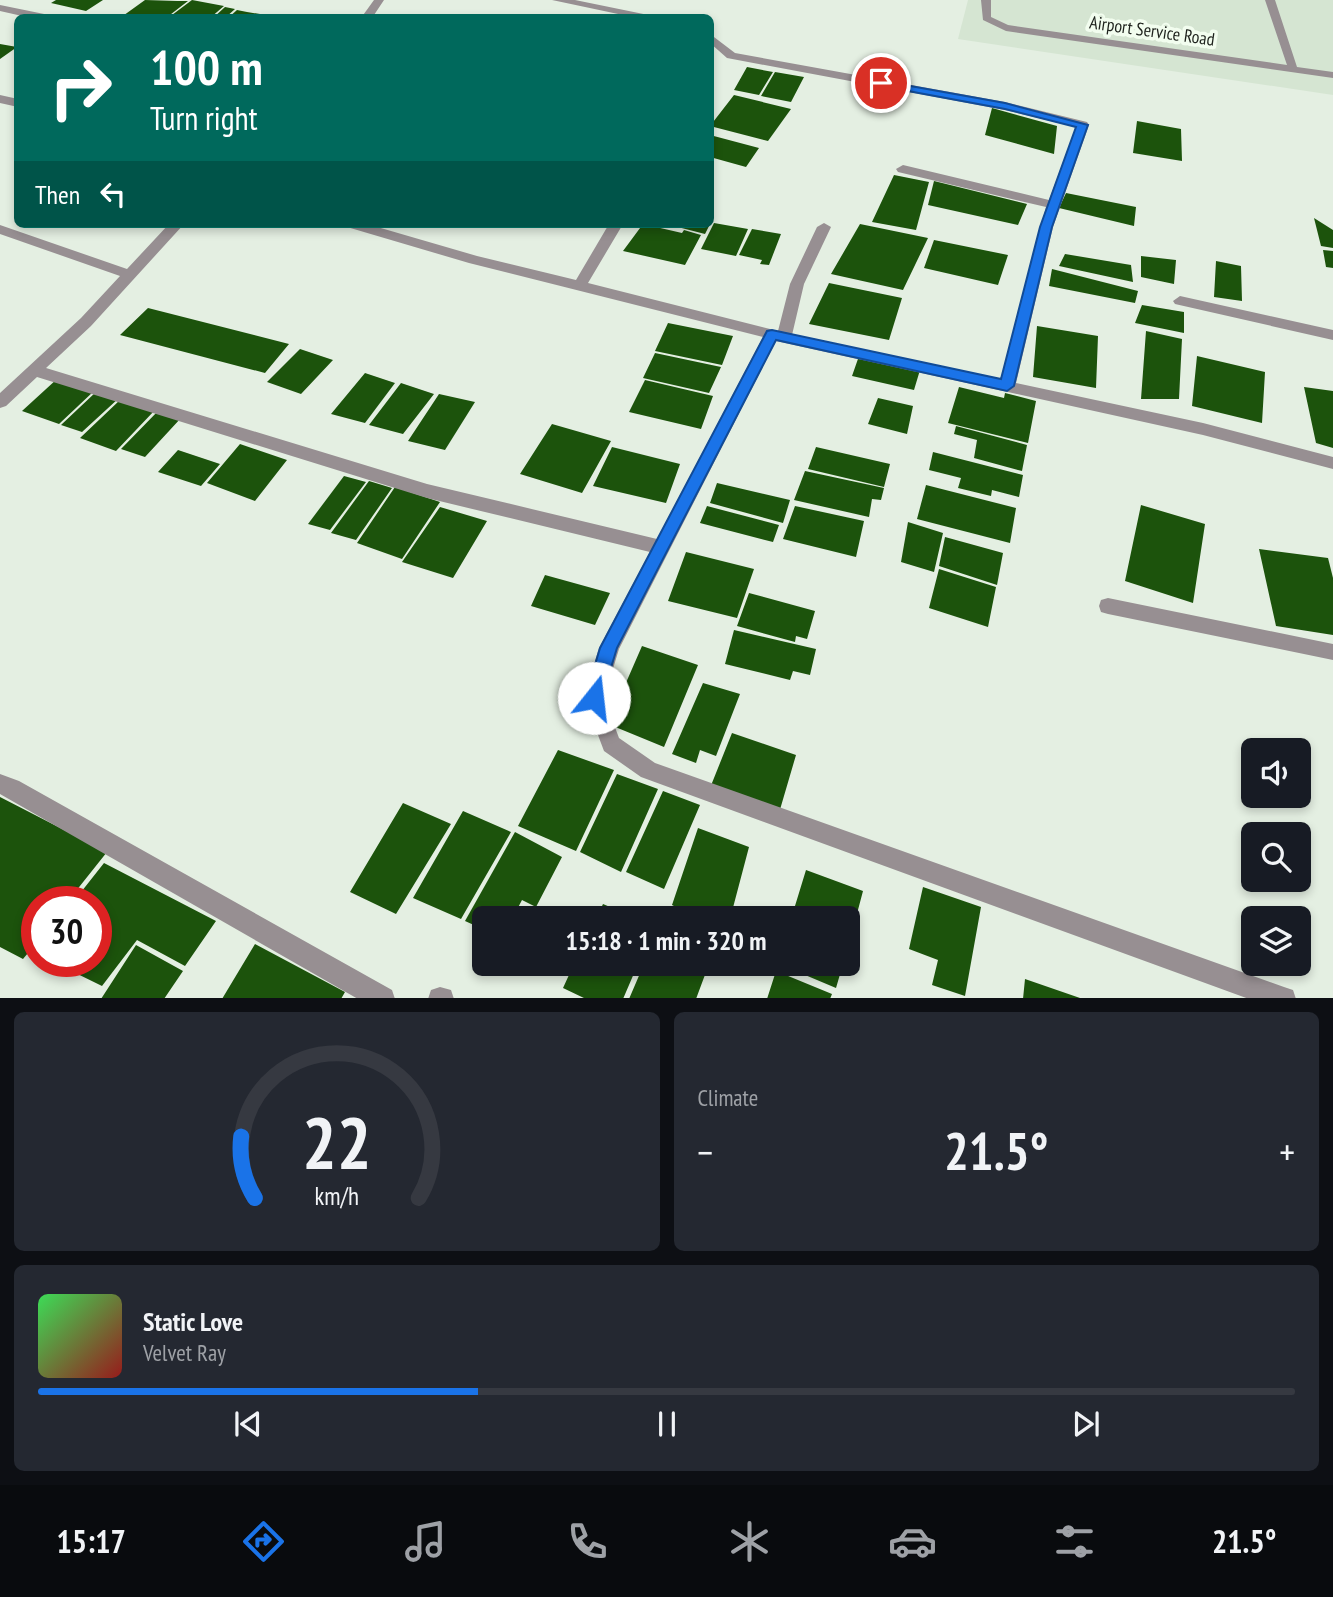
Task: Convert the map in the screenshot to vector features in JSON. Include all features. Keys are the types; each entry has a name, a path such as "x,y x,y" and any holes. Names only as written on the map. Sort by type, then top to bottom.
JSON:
{"street":[{"path":"557,0 638,14"},
{"path":"619,10 632,0"},
{"path":"0,8 29,14"},
{"path":"714,41 731,56 1005,106 1083,125 1053,205 1007,386"},
{"path":"903,169 1053,205"},
{"path":"824,227 797,284 778,336 608,648 594,698 611,744 648,770 1281,998"},
{"path":"0,401 131,275 173,228"},
{"path":"366,228 474,260 778,336 1203,429 1333,463"},
{"path":"579,286 614,228"},
{"path":"0,229 131,275"},
{"path":"1180,300 1333,335"},
{"path":"34,370 427,491 661,547"},
{"path":"1108,606 1333,652"},
{"path":"11,789 381,998"}],"lane":[{"name":"Airport Service Road","path":"986,0 986,18 1006,28 1333,75"},
{"path":"1270,0 1293,69"}],"shaded area":[{"path":"968,0 1333,0 1333,95 958,39"}],"building":[{"path":"56,0 103,0 86,11 51,3"},
{"path":"145,0 188,1 171,14 126,14"},
{"path":"192,0 224,6 215,14 173,14"},
{"path":"225,7 235,9 229,14 217,14"},
{"path":"237,10 260,14 232,14"},
{"path":"0,44 14,46 14,49 0,59"},
{"path":"747,67 773,72 759,95 734,90"},
{"path":"775,72 804,77 791,102 761,96"},
{"path":"734,95 791,109 768,141 714,127 714,121"},
{"path":"992,108 1057,126 1054,154 985,135"},
{"path":"1137,121 1181,129 1182,161 1133,153"},
{"path":"714,136 759,148 746,167 714,158"},
{"path":"894,175 929,182 916,230 872,222"},
{"path":"934,181 1027,204 1018,225 928,205"},
{"path":"1066,193 1136,207 1134,226 1059,208"},
{"path":"1314,218 1333,230 1333,248 1321,246"},
{"path":"714,223 748,229 736,256 701,249 712,228 714,228"},
{"path":"860,224 928,238 903,290 831,274"},
{"path":"640,228 660,228 682,233 684,230 701,235 685,265 623,251"},
{"path":"682,228 708,228 705,234"},
{"path":"752,229 781,234 769,265 760,264 762,260 739,255"},
{"path":"934,240 1008,255 998,285 924,268"},
{"path":"1323,250 1333,251 1333,268 1326,267"},
{"path":"1065,254 1131,265 1133,282 1059,266"},
{"path":"1141,256 1176,260 1174,284 1141,277"},
{"path":"1216,261 1241,266 1242,301 1214,297"},
{"path":"1052,269 1138,291 1135,303 1049,286"},
{"path":"829,283 902,298 889,340 809,324"},
{"path":"1142,305 1184,312 1184,333 1135,323"},
{"path":"148,308 289,344 265,373 120,335"},
{"path":"668,323 733,336 722,365 655,351"},
{"path":"1037,326 1098,336 1096,388 1033,377"},
{"path":"1146,331 1182,339 1179,399 1141,399"},
{"path":"300,349 333,360 301,394 267,382"},
{"path":"655,353 721,367 709,393 643,378"},
{"path":"859,356 920,370 914,390 852,376"},
{"path":"1197,356 1265,372 1262,423 1192,406"},
{"path":"365,373 395,383 365,423 331,414"},
{"path":"57,379 94,391 59,424 22,411"},
{"path":"645,380 713,396 701,429 629,412"},
{"path":"401,383 434,394 403,434 369,425"},
{"path":"959,387 1004,398 1005,393 1036,401 1028,443 948,423"},
{"path":"1304,387 1333,391 1333,448 1316,443"},
{"path":"97,391 119,398 82,432 61,425"},
{"path":"439,394 475,402 445,450 408,441"},
{"path":"878,398 913,406 907,434 868,424"},
{"path":"120,400 155,410 116,451 80,438"},
{"path":"159,410 181,418 145,457 121,449"},
{"path":"552,424 611,441 582,493 520,474"},
{"path":"956,426 1027,445 1022,471 974,458 977,440 954,434"},
{"path":"240,444 287,460 255,501 207,483"},
{"path":"612,447 680,464 666,503 593,486"},
{"path":"816,447 890,464 884,487 808,469"},
{"path":"178,450 220,464 201,486 158,472"},
{"path":"933,452 1023,475 1019,497 992,490 991,496 958,488 961,478 929,470"},
{"path":"805,471 884,488 881,500 872,499 869,517 794,500"},
{"path":"344,476 366,482 330,530 308,524"},
{"path":"369,481 392,488 356,540 331,533"},
{"path":"717,483 790,500 783,523 710,503"},
{"path":"926,485 1016,508 1010,543 917,519"},
{"path":"395,487 440,502 402,559 357,543"},
{"path":"1141,505 1205,524 1193,603 1125,581"},
{"path":"707,506 779,525 773,542 700,523"},
{"path":"795,506 864,521 856,557 783,539"},
{"path":"440,507 487,521 453,578 402,562"},
{"path":"908,522 943,533 934,572 901,562"},
{"path":"945,537 1003,553 997,585 939,566"},
{"path":"1259,549 1328,558 1333,578 1333,635 1276,626"},
{"path":"686,552 754,569 737,618 668,601"},
{"path":"939,569 996,587 988,627 929,608"},
{"path":"545,575 610,593 595,625 531,606"},
{"path":"749,593 815,611 807,639 796,636 795,642 737,626"},
{"path":"734,630 816,649 810,675 793,671 790,680 725,664"},
{"path":"642,646 698,665 664,747 608,724"},
{"path":"703,683 740,694 716,756 700,750 696,763 672,754"},
{"path":"732,733 796,755 779,813 710,788"},
{"path":"558,750 614,770 576,851 518,826"},
{"path":"617,774 658,789 621,872 580,852"},
{"path":"663,791 700,805 664,889 626,872"},
{"path":"0,797 107,852 80,886 21,886 21,958 0,947"},
{"path":"403,803 451,824 396,914 350,892"},
{"path":"463,811 511,832 461,919 413,898"},
{"path":"698,828 749,847 733,906 672,905"},
{"path":"515,832 562,857 537,906 522,900 519,906 473,906"},
{"path":"104,863 216,921 185,966 137,940 112,973 112,886 86,886"},
{"path":"806,870 863,891 859,906 795,906"},
{"path":"923,887 981,907 965,996 932,985 938,960 909,949"},
{"path":"472,909 472,924 465,921"},
{"path":"255,944 345,992 342,998 223,998"},
{"path":"136,945 183,971 165,998 102,998"},
{"path":"568,976 633,976 623,998 584,998 563,988"},
{"path":"639,976 705,976 696,998 629,998"},
{"path":"774,976 788,976 832,994 830,998 767,998"},
{"path":"808,976 840,976 836,988"},
{"path":"84,977 109,977 102,986"},
{"path":"1025,979 1080,998 1023,998"}],"route":[{"path":"594,698 608,648 772,334 1007,386 1046,227 1083,125 1005,106 881,83"}]}
